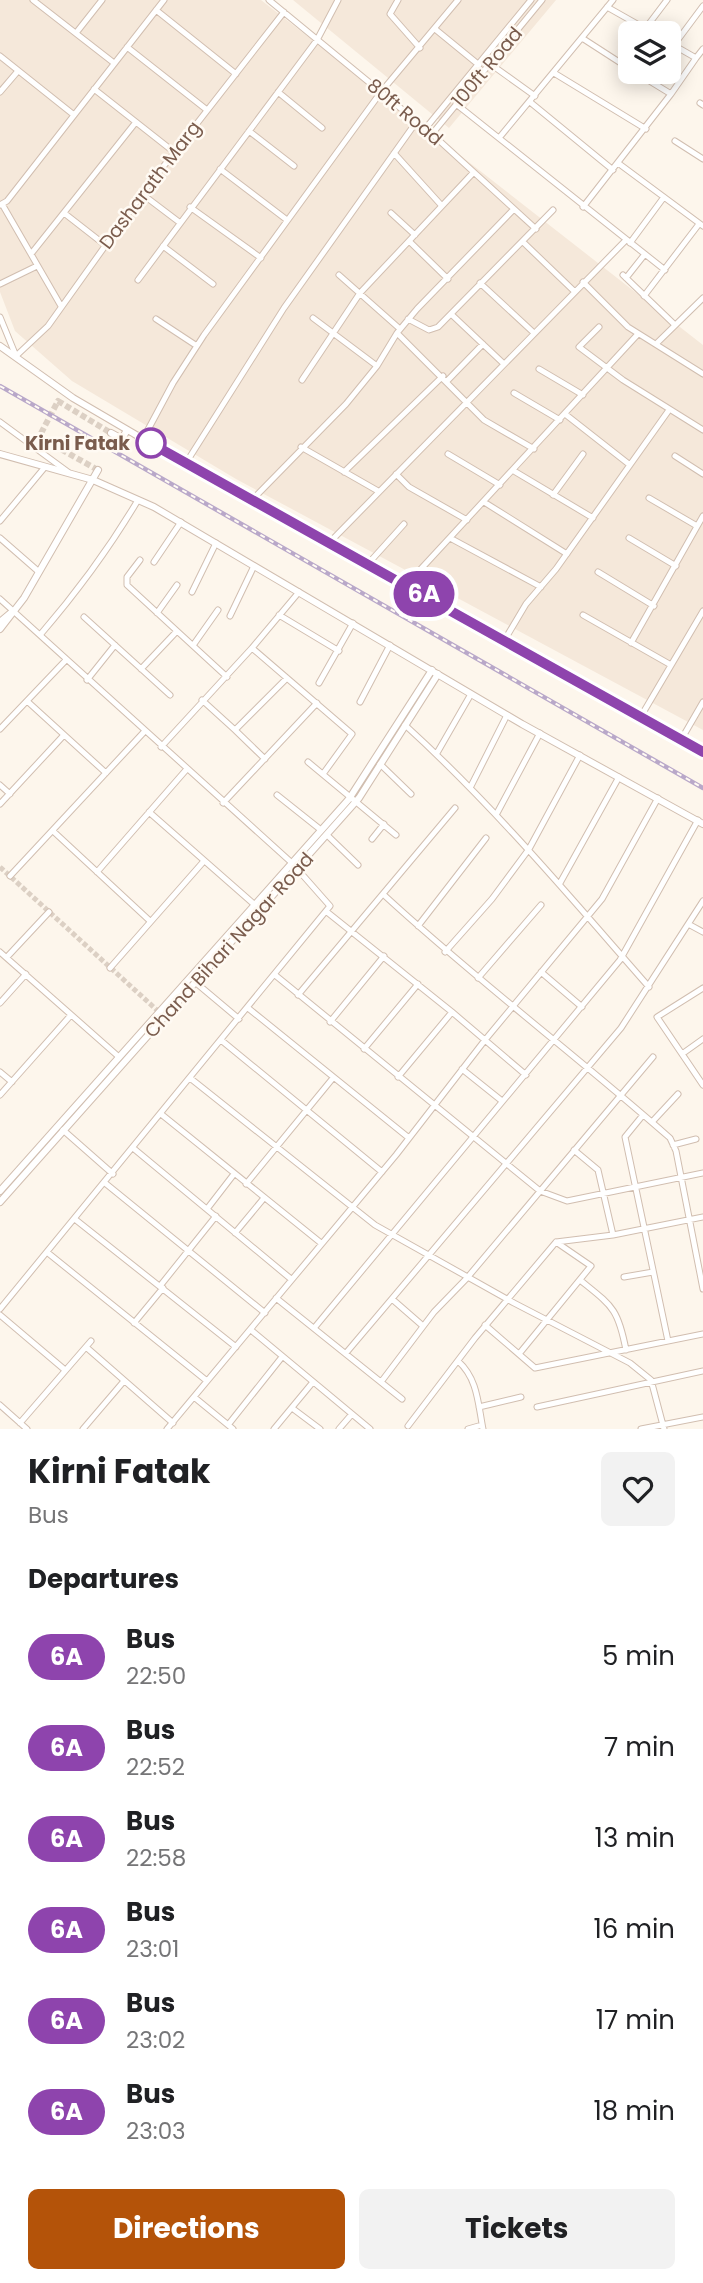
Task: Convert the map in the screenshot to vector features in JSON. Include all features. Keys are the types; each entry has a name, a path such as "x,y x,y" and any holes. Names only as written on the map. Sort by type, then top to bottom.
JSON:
{"street":[{"path":"33,0 114,63"},
{"path":"43,8 49,0"},
{"path":"76,33 102,0"},
{"path":"61,306 1,204 164,0"},
{"name":"80ft Road","path":"270,0 417,121 536,229"},
{"path":"138,281 190,207 317,40 338,0"},
{"path":"398,0 390,13 420,48"},
{"path":"143,439 197,346 287,220 381,92 458,0"},
{"path":"425,128 531,0"},
{"name":"100ft Road","path":"432,134 542,0"},
{"path":"499,138 613,0"},
{"path":"651,21 667,0"},
{"path":"681,32 703,6"},
{"path":"607,7 631,21"},
{"path":"156,10 236,74"},
{"name":"Dasharath Marg","path":"16,356 48,327 142,194 284,12"},
{"path":"435,29 484,69"},
{"path":"582,38 618,61"},
{"path":"127,47 207,110"},
{"path":"583,207 646,129 703,49"},
{"path":"681,50 696,58"},
{"path":"0,56 74,115"},
{"path":"489,63 535,96"},
{"path":"0,92 18,71"},
{"path":"554,73 646,129"},
{"path":"655,84 671,94"},
{"path":"94,89 174,152"},
{"path":"278,92 322,128"},
{"path":"530,102 613,170"},
{"path":"456,104 665,270"},
{"path":"186,463 284,308 417,121"},
{"path":"31,254 136,122"},
{"path":"249,131 294,166"},
{"path":"674,141 703,159"},
{"path":"394,153 442,206"},
{"path":"618,163 701,225 644,296"},
{"path":"220,169 287,220"},
{"path":"302,380 360,293 473,173"},
{"path":"142,194 179,222"},
{"path":"330,542 574,291 628,242 664,197"},
{"path":"190,207 261,258"},
{"path":"252,500 377,366 398,331 514,209"},
{"path":"408,320 429,330 439,327 553,210"},
{"path":"64,213 105,245"},
{"path":"391,213 415,235"},
{"path":"409,241 448,279"},
{"path":"523,242 574,291"},
{"path":"163,246 213,284"},
{"path":"645,254 624,277 675,325"},
{"path":"0,285 37,265"},
{"path":"339,275 484,419 534,449"},
{"path":"480,282 534,333"},
{"path":"583,282 638,334 703,373"},
{"path":"657,343 703,298"},
{"path":"451,314 504,364"},
{"path":"0,317 16,356"},
{"path":"313,318 377,366"},
{"path":"156,319 197,346"},
{"path":"599,327 579,347 668,410 703,430"},
{"path":"407,584 638,334"},
{"path":"344,472 483,344"},
{"path":"0,346 73,398 127,430 367,565 407,584 703,752"},
{"path":"539,369 583,395"},
{"path":"514,393 560,420"},
{"path":"504,641 526,604 567,554 668,410"},
{"path":"565,414 630,465"},
{"path":"0,422 71,474"},
{"path":"111,433 122,439 127,430"},
{"path":"302,447 378,491"},
{"path":"448,454 500,485"},
{"path":"553,495 583,454"},
{"path":"675,456 703,474"},
{"path":"1,457 93,480 181,522 507,715 701,822 622,956 315,1327"},
{"path":"0,521 45,467"},
{"path":"0,629 39,572 98,470"},
{"path":"514,471 593,518"},
{"path":"396,474 409,487 467,520"},
{"path":"649,498 697,526"},
{"path":"40,635 86,580 138,500"},
{"path":"484,502 567,554"},
{"path":"631,643 703,516"},
{"path":"154,562 181,522"},
{"path":"367,565 404,524"},
{"path":"0,538 39,572"},
{"path":"450,538 541,587"},
{"path":"629,538 676,566"},
{"path":"192,592 216,544"},
{"path":"140,560 125,582 227,677"},
{"path":"230,617 254,566"},
{"path":"598,572 654,606"},
{"path":"157,613 177,585"},
{"path":"161,747 253,648 299,592"},
{"path":"0,599 295,866 330,906 76,1220 0,1309"},
{"path":"194,645 218,610"},
{"path":"0,622 13,611"},
{"path":"640,718 703,611"},
{"path":"279,615 339,651"},
{"path":"583,615 671,666"},
{"path":"84,617 170,695"},
{"path":"318,683 353,623"},
{"path":"141,669 177,631"},
{"path":"87,680 115,645"},
{"path":"360,702 390,645"},
{"path":"253,648 352,734 323,774"},
{"path":"0,729 65,660"},
{"name":"Chand Bihari Nagar Road","path":"1,1196 195,982 354,798 380,764 435,672"},
{"name":"Chand Bihari Nagar Road","path":"354,798 435,672"},
{"path":"235,730 287,678"},
{"path":"437,753 471,694"},
{"path":"202,700 265,759"},
{"path":"27,701 106,773"},
{"path":"681,740 703,702"},
{"path":"223,803 317,703"},
{"path":"470,788 507,715"},
{"path":"405,725 437,753 529,849 649,987"},
{"path":"10,876 144,732"},
{"path":"496,815 540,733"},
{"path":"0,804 64,735"},
{"path":"445,952 492,899 529,849 580,755"},
{"path":"308,762 397,835"},
{"path":"380,764 411,794"},
{"path":"97,872 186,770"},
{"path":"560,883 619,777"},
{"path":"0,785 10,794"},
{"path":"277,795 324,832 358,865"},
{"path":"167,1429 382,1172 485,1040 588,915 610,886 658,798"},
{"path":"298,995 455,808"},
{"path":"149,812 255,905"},
{"path":"372,839 384,824"},
{"path":"53,831 150,921"},
{"path":"418,926 486,838"},
{"path":"110,968 204,861"},
{"name":"Chand Bihari Nagar Road","path":"61,1128 119,1057 255,905 295,866"},
{"path":"384,895 445,952 588,1067 670,1138 681,1177 703,1289"},
{"path":"346,1353 588,1067 649,987 703,901"},
{"path":"478,978 541,905"},
{"path":"7,957 49,912"},
{"path":"327,912 453,1012 526,1075"},
{"path":"690,925 703,932"},
{"path":"0,951 119,1057"},
{"path":"330,1022 384,956"},
{"path":"541,972 582,1007"},
{"path":"0,1003 26,974"},
{"path":"275,975 540,1191 567,1201 703,1173"},
{"path":"195,982 239,1019"},
{"path":"364,1049 418,984"},
{"path":"703,988 657,1017 703,1085"},
{"path":"248,1008 409,1138"},
{"path":"398,1077 453,1012"},
{"path":"0,1095 71,1015"},
{"path":"682,1054 703,1039"},
{"path":"221,1040 382,1172"},
{"path":"381,1382 423,1326 467,1278 653,1057"},
{"path":"462,1069 502,1101"},
{"path":"0,1072 12,1082"},
{"path":"190,1078 352,1208 390,1234 506,1299 630,1363 652,1383 663,1427"},
{"path":"246,1184 305,1108 333,1078"},
{"path":"652,1122 678,1094"},
{"path":"160,1114 321,1242"},
{"path":"643,1115 625,1137 668,1341"},
{"path":"61,1128 113,1174"},
{"path":"673,1145 696,1139"},
{"path":"133,1148 291,1279"},
{"path":"574,1150 598,1170 613,1236"},
{"path":"207,1209 234,1174"},
{"path":"105,1183 265,1313"},
{"path":"235,1233 264,1198"},
{"path":"134,1323 216,1216"},
{"path":"408,1426 485,1325 556,1242 613,1236 703,1217"},
{"path":"76,1220 236,1347"},
{"path":"519,1354 591,1266 556,1242"},
{"path":"48,1253 207,1381"},
{"path":"624,1277 653,1272"},
{"path":"580,1280 616,1312 626,1350"},
{"path":"276,1298 402,1399"},
{"path":"392,1299 423,1326"},
{"path":"0,1315 65,1370"},
{"path":"485,1325 535,1368 703,1334"},
{"path":"251,1330 370,1429"},
{"path":"20,1423 92,1341"},
{"path":"86,1347 173,1423"},
{"path":"194,1397 230,1427 282,1357"},
{"path":"458,1361 471,1375 483,1427 467,1429"},
{"path":"537,1407 703,1371"},
{"path":"83,1429 124,1381"},
{"path":"274,1429 313,1382"},
{"path":"479,1407 521,1397"},
{"path":"0,1405 27,1429"},
{"path":"292,1408 320,1429"},
{"path":"339,1429 352,1414"},
{"path":"641,1429 663,1427 703,1417"}],"shaded area":[{"path":"0,0 261,0 703,345 703,730 236,479 72,381 15,331 0,292"},
{"path":"293,0 556,0 449,128"}],"tunnel":[{"path":"98,470 39,437 58,401 111,433"},
{"path":"0,867 159,1012"}],"railway":[{"path":"0,386 703,788"}],"bus line":[{"name":"6A","path":"143,439 367,565 407,584 703,752"}],"place":[{"name":"Kirni Fatak","path":"151,443"}]}
